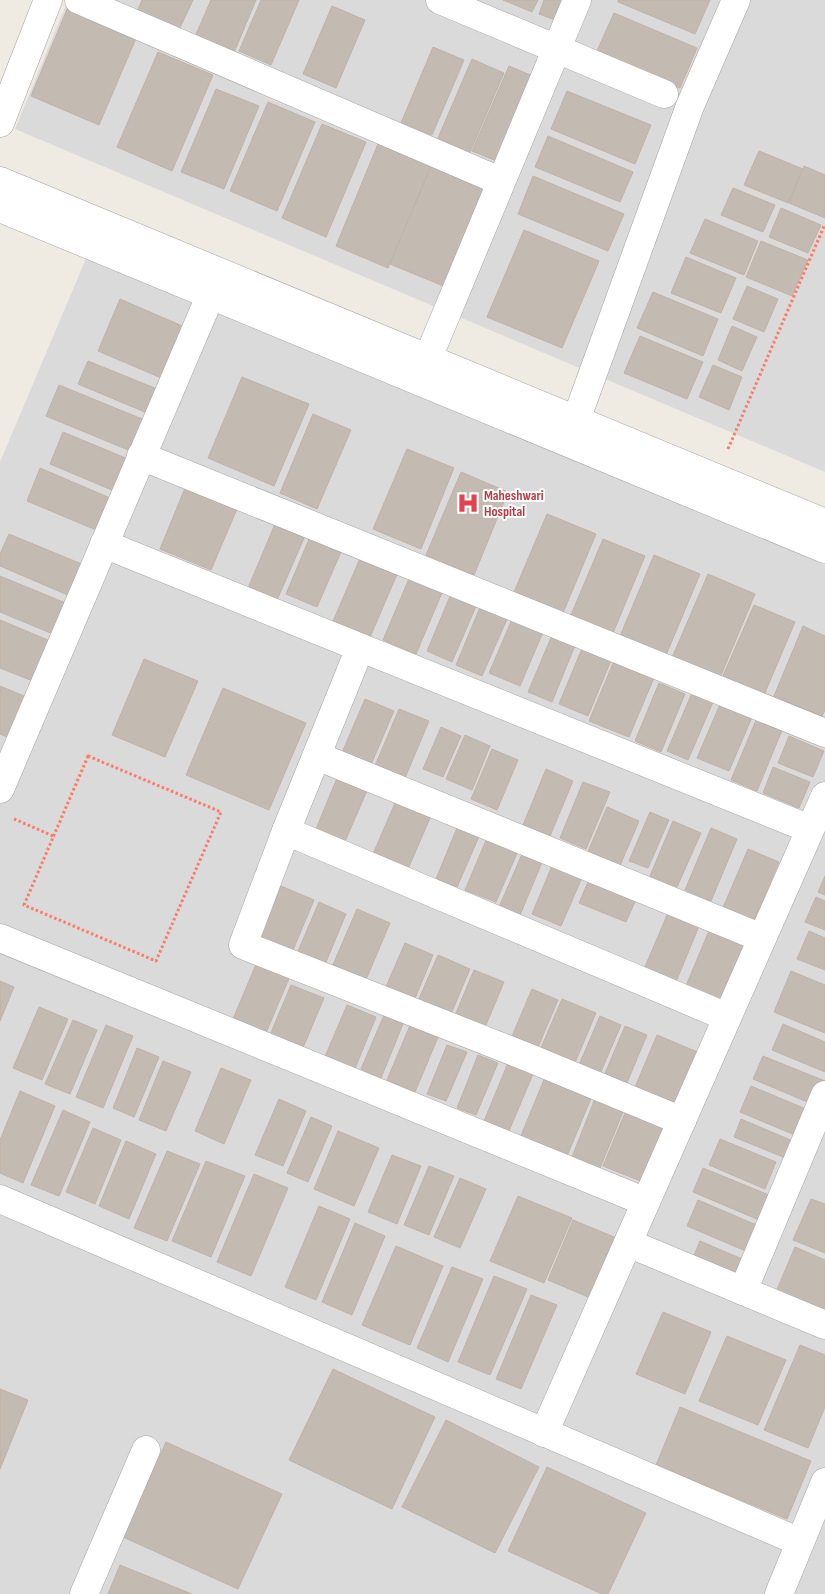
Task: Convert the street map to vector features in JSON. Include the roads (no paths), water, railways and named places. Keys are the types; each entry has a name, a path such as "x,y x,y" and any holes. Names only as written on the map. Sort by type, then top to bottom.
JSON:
{"street":[{"path":"0,123 48,0"},
{"path":"79,0 500,181"},
{"path":"440,0 664,94"},
{"path":"428,358 500,181 577,0"},
{"path":"576,420 690,106 736,0"},
{"path":"0,181 215,284 825,549"},
{"path":"0,208 428,358 825,523"},
{"path":"0,789 215,284"},
{"path":"142,456 825,733"},
{"path":"104,544 810,829"},
{"path":"360,648 286,831 243,945 527,1056 682,1121"},
{"path":"317,756 762,938"},
{"path":"544,1433 825,796"},
{"path":"286,831 728,1018"},
{"path":"0,938 646,1202"},
{"path":"743,1291 825,1095"},
{"path":"0,1199 800,1542"},
{"path":"628,1243 825,1325"},
{"path":"84,1594 146,1450"},
{"path":"779,1594 825,1482"}],"place":[{"name":"Maheshwari Hospital","path":"468,503"}]}
